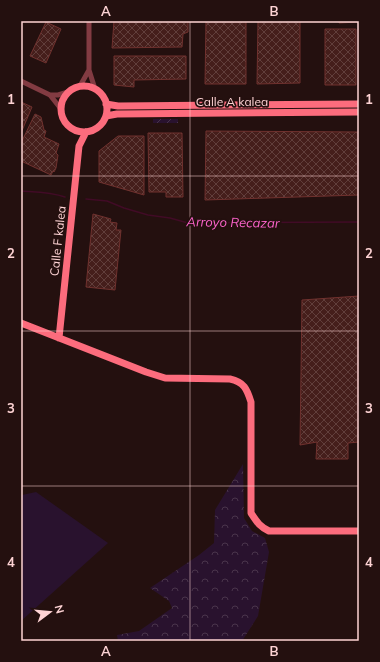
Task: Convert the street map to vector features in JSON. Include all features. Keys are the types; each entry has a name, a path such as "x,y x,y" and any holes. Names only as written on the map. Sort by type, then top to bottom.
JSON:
{"street":[{"path":"89,21 89,70 95,89"},
{"path":"80,86 89,70"},
{"path":"21,81 50,94 68,92 80,86 88,86 95,89 104,98 107,108 106,116 100,125 91,131 86,132 73,130 69,127 63,119 61,108 64,97 68,92"},
{"path":"50,94 61,108"},
{"name":"Calle A kalea","path":"106,104 118,106 359,104"},
{"name":"Calle A kalea","path":"106,116 117,114 359,112"},
{"name":"Calle F kalea","path":"73,130 79,146"},
{"name":"Calle F kalea","path":"59,338 79,146 86,132"},
{"path":"21,323 165,378 230,379 237,381 243,385 248,392 251,402 251,513 261,527 269,531 359,531"}],"green space":[{"path":"153,119 178,119 178,123 153,123"},
{"path":"243,464 244,518 252,531 265,538 269,552 258,616 242,641 118,641 117,635 139,631 172,608 169,601 150,588 214,543 215,510"},
{"path":"36,492 108,543 21,621 21,497 22,495"}],"building":[{"path":"114,21 188,21 188,32 183,34 182,47 112,48"},
{"path":"206,21 246,21 246,84 205,84"},
{"path":"258,21 300,21 300,83 257,84"},
{"path":"339,21 359,21 359,22 339,23"},
{"path":"46,22 61,29 46,63 30,56"},
{"path":"325,29 356,29 356,85 325,85"},
{"path":"114,56 186,56 186,79 134,80 134,87 114,85"},
{"path":"21,102 32,107 21,133"},
{"path":"35,114 41,117 44,130 46,131 44,137 59,144 56,153 58,155 56,168 51,175 21,161 21,143"},
{"path":"206,131 359,132 359,195 205,200"},
{"path":"148,133 182,133 183,197 166,197 166,192 149,192"},
{"path":"118,136 144,136 144,195 99,182 99,151"},
{"path":"93,214 111,219 110,222 117,223 116,230 121,230 115,290 86,287"},
{"path":"359,296 359,442 348,443 348,459 316,459 317,442 300,445 302,300"}],"waterway":[{"name":"Arroyo Recazar","path":"21,191 49,193 65,197"},
{"name":"Arroyo Recazar","path":"86,199 107,201 148,215 170,218 188,223 359,222"}]}
